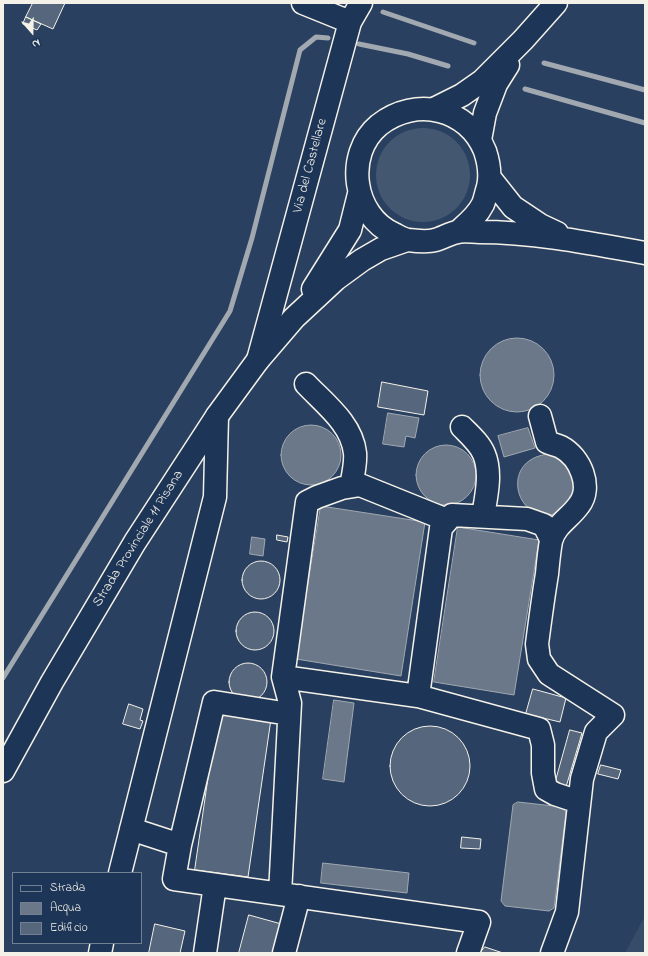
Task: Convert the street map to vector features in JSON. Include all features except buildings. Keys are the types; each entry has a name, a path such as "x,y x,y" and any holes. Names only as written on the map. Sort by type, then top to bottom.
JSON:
{"main road":[{"path":"302,3 350,22"},
{"name":"Via del Castellare","path":"258,360 350,22 362,3"},
{"path":"434,109 462,95 482,81 523,40 556,3"},
{"path":"480,140 485,113 496,84 523,40"},
{"path":"434,109 455,116 469,126 480,140 488,161 490,178 484,203 475,217 459,231 434,241 407,240 386,231 371,217 359,194 356,179 358,159 363,146 371,133 380,125 398,114 411,110 434,109"},
{"path":"490,178 513,207 540,225 571,240"},
{"name":"Strada Provinciale 11 Pisana","path":"294,318 350,230 359,194"},
{"path":"459,231 498,232 571,240 645,253"},
{"name":"Strada Provinciale 11 Pisana","path":"3,771 52,682 135,542 217,416 258,360 294,318 336,279 362,260 381,249 407,240"},
{"path":"306,384 350,433 355,454 351,486"},
{"path":"120,872 216,497 217,416"},
{"path":"540,416 547,442 562,448 575,459 583,474 585,484 581,504 572,514 561,522 552,539 537,644 539,659 549,674 612,715 596,732 582,779 566,912 552,953"},
{"path":"462,427 474,439 484,454 489,479 483,516"},
{"path":"284,953 289,895 290,703 283,677 307,502 317,496 351,486 360,485 447,520"},
{"path":"418,696 441,528 447,520 452,515 527,519 544,525 552,539"},
{"path":"283,677 418,696 539,729 543,745 543,772 546,788 555,794 580,802"},
{"path":"289,714 214,702 180,845 174,879 479,922 468,953"},
{"path":"131,829 180,845"},
{"path":"204,953 215,885"}],"shaded area":[{"path":"423,128 441,132 456,142 466,157 470,175 466,193 456,208 441,218 423,222 405,218 390,208 380,193 376,175 380,157 390,142 405,132"},
{"path":"645,916 645,953 625,953"}],"water":[{"path":"517,338 538,344 548,354 554,375 548,396 538,406 517,412 496,406 486,396 480,375 486,354 496,344"},
{"path":"388,413 419,418 415,438 406,436 404,447 383,444"},
{"path":"305,425 317,425 328,430 336,438 341,449 339,467 328,480 317,485 305,485 294,480 286,472 281,461 281,449 286,438 294,430"},
{"path":"528,428 535,448 504,457 498,436"},
{"path":"440,445 452,445 463,450 471,458 476,469 474,487 463,500 452,505 440,505 429,500 421,492 416,481 416,469 421,458 429,450"},
{"path":"549,454 556,455 574,470 574,499 557,513 541,514 530,510 522,501 518,490 518,478 523,467 533,458"},
{"path":"321,506 425,522 401,676 296,659"},
{"path":"458,527 539,540 514,695 434,682"},
{"path":"252,537 265,539 263,556 250,554"},
{"path":"334,700 354,703 344,782 323,779"},
{"path":"518,802 563,807 566,813 554,908 549,911 505,906 501,901 513,805"},
{"path":"323,863 409,873 407,893 321,883"}],"waterway":[{"path":"383,12 474,43"},
{"path":"3,678 230,311 252,238 300,50 316,37 328,38"},
{"path":"359,44 408,54 448,66"},
{"path":"544,63 645,90"},
{"path":"525,89 645,123"}]}
